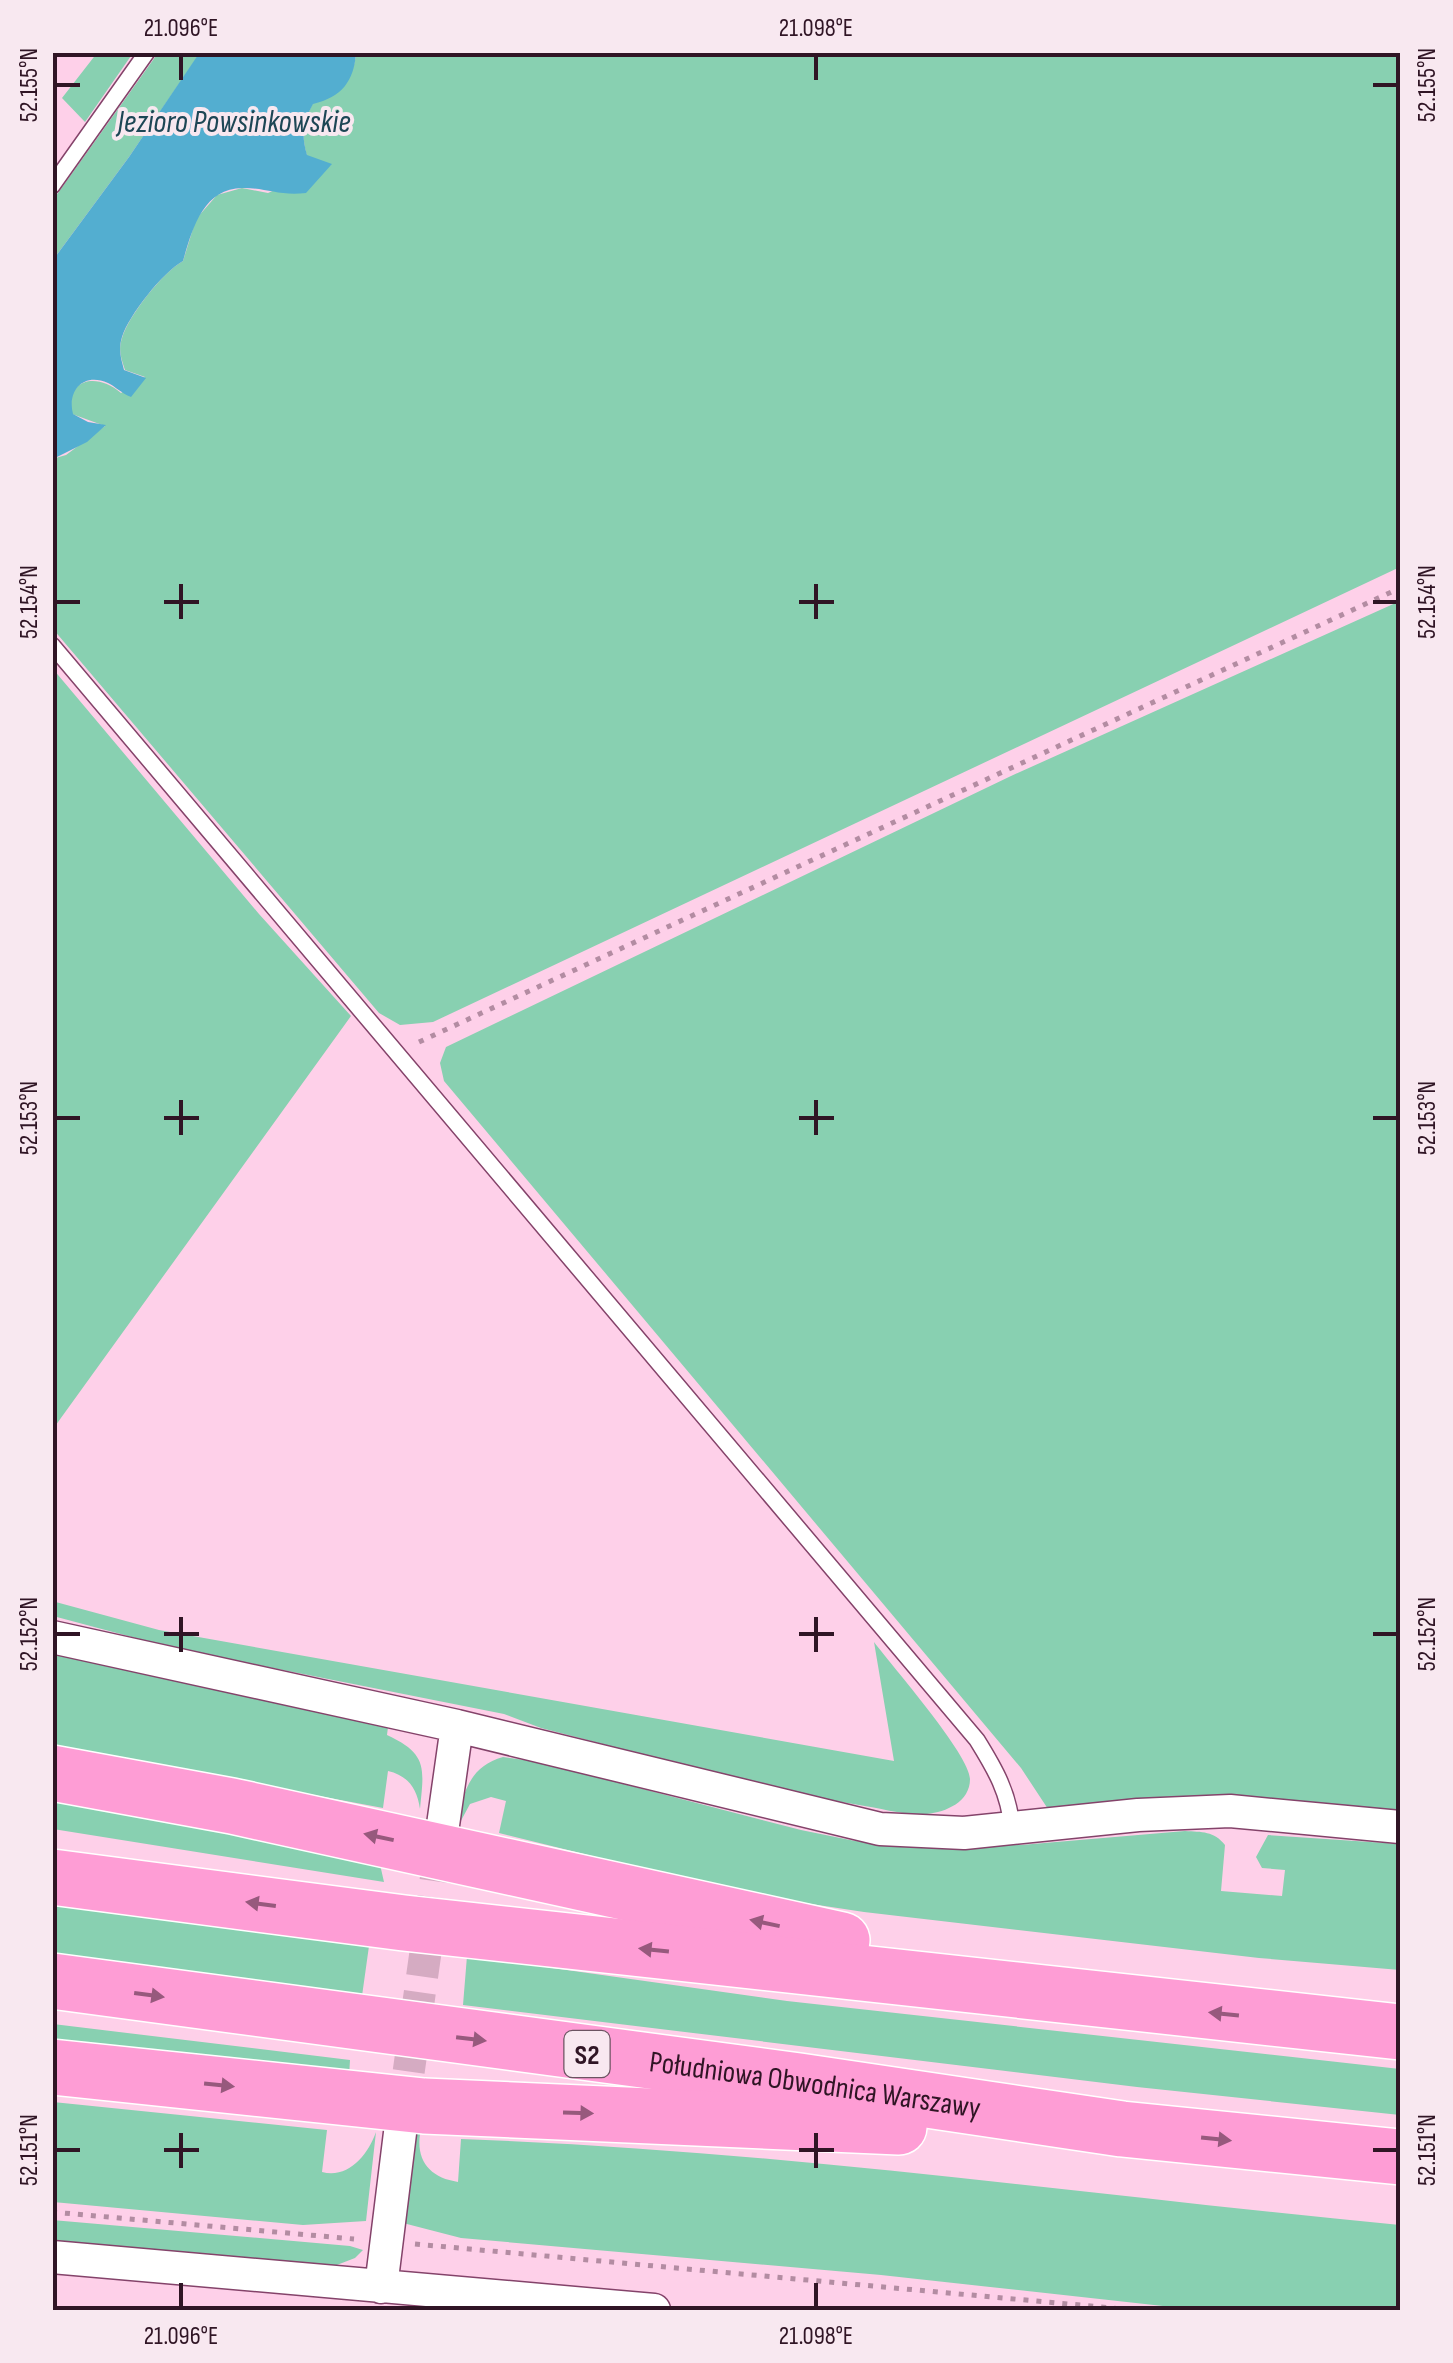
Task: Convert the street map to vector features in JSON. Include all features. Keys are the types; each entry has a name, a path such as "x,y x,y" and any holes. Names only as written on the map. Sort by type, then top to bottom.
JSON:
{"highway":[{"path":"52,1774 416,1844 1098,2000"},
{"path":"52,1877 404,1923 1400,2032"},
{"name":"Południowa Obwodnica Warszawy","path":"52,1981 799,2081 1122,2129 1400,2157"},
{"path":"52,2067 424,2106 917,2128 1122,2129"}],"street":[{"path":"52,1637 457,1726 880,1829 964,1834 1138,1815 1230,1811 1400,1827"},
{"path":"443,1825 457,1726"},
{"path":"381,2287 400,2133"},
{"path":"52,2258 654,2310"}],"lane":[{"path":"52,186 147,52"},
{"path":"52,645 977,1740 1002,1781 1010,1804 1012,1828"}],"path":[{"path":"398,1051 1400,588"},
{"path":"52,2212 1134,2310"}],"green space":[{"path":"97,53 133,53 85,122 62,98"},
{"path":"158,53 200,53 53,260 53,200"},
{"path":"356,53 1400,53 1400,567 433,1022 400,1025 379,1013 53,629 52,459 66,455 105,426 72,414 73,392 85,382 94,381 121,393 145,377 125,370 120,350 122,338 148,295 183,261 196,219 217,195 242,188 268,193 331,165 307,156 305,123 313,103 343,85"},
{"path":"1400,601 1400,1815 1048,1809 1021,1768 444,1081 440,1063 446,1047 1011,776"},
{"path":"53,669 259,914 351,1016 53,1429"},
{"path":"52,1601 159,1630 894,1761 874,1642 958,1751 967,1767 969,1787 956,1804 927,1814 819,1798 541,1728 504,1714 173,1648 53,1616"},
{"path":"52,1651 388,1727 387,1735 417,1756 422,1773 420,1809 411,1784 388,1771 383,1808 53,1746"},
{"path":"503,1757 539,1762 855,1841 914,1846 1021,1845 1202,1832 1225,1845 1221,1891 1282,1896 1285,1870 1262,1868 1256,1857 1268,1835 1400,1844 1400,1970 1259,1958 864,1912 746,1894 499,1833 506,1801 491,1797 470,1804 457,1828 461,1804 474,1775"},
{"path":"52,1799 379,1860 384,1882 53,1829"},
{"path":"53,1903 369,1946 362,1996 53,1955"},
{"path":"467,1956 787,2001 1400,2069 1400,2115 463,2005"},
{"path":"53,2024 350,2060 349,2077 53,2048"},
{"path":"53,2102 327,2130 322,2172 331,2173 356,2163 376,2132 366,2221 303,2225 53,2202"},
{"path":"414,2134 420,2134 420,2153 427,2167 440,2177 458,2182 461,2139 814,2163 1400,2225 1400,2310 1199,2310 881,2275 461,2238 403,2223"},
{"path":"52,2220 363,2250 355,2258 329,2268 53,2244"}],"water":[{"name":"Jezioro Powsinkowskie","path":"200,52 356,53 353,72 345,86 332,97 313,104 305,123 307,155 332,164 306,193 244,188 230,190 209,202 195,224 183,261 148,295 122,337 124,370 146,378 131,397 99,380 79,386 72,398 73,414 106,425 87,442 53,459 53,260"}],"tunnel":[{"path":"402,2119 442,1835"}]}
